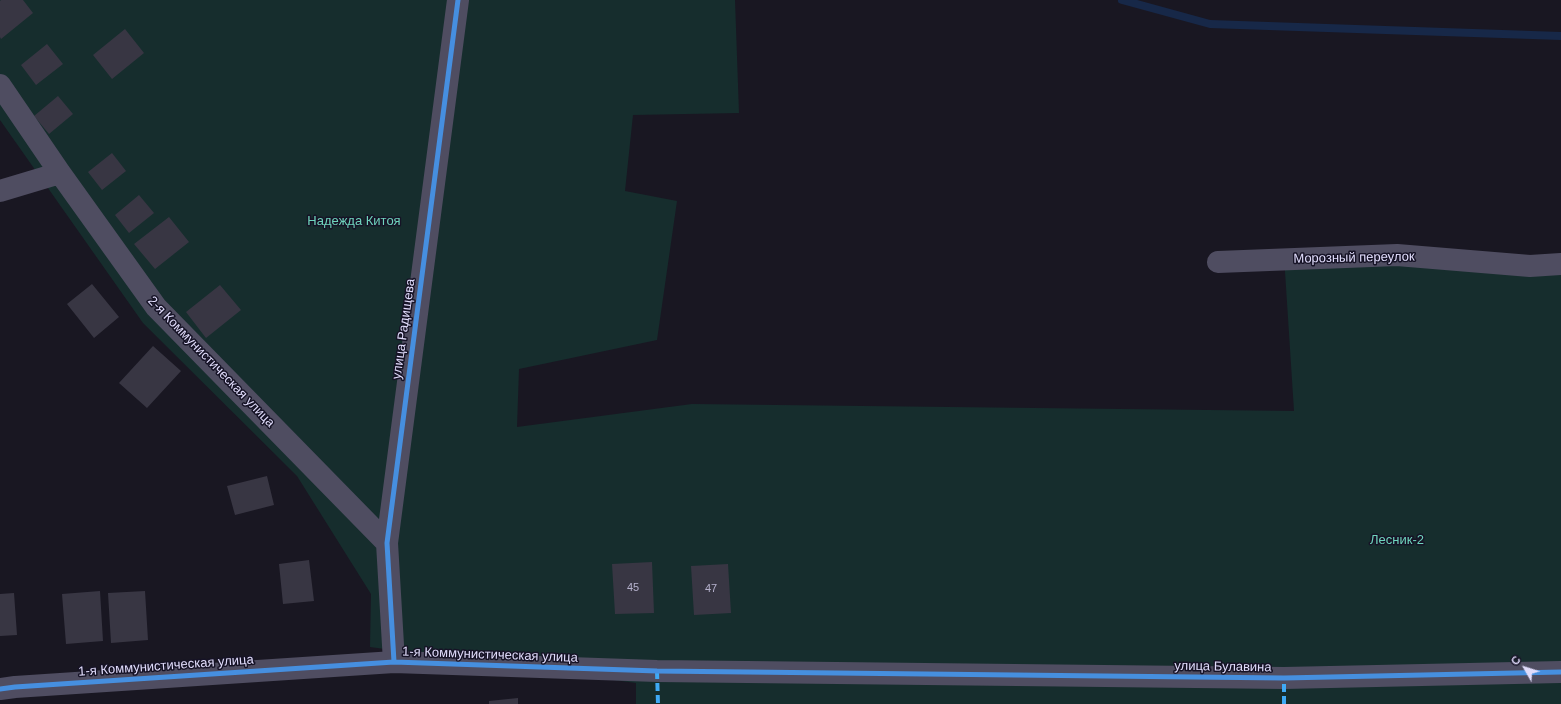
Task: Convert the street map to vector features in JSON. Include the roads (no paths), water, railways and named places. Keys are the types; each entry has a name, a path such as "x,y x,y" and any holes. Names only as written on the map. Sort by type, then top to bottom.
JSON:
{"street":[{"name":"улица Радищева","path":"394,662 387,543 458,0"},
{"name":"2-я Коммунистическая улица","path":"0,85 60,173 156,307 387,543"},
{"path":"0,191 60,173"},
{"name":"Морозный переулок","path":"1218,262 1397,255 1530,266 1561,264"},
{"name":"1-я Коммунистическая улица","path":"0,689 394,662 657,671 885,674"},
{"name":"улица Булавина","path":"885,674 1284,678 1561,672"}],"waterway":[{"path":"1122,0 1210,24 1561,36"}],"park label":[{"name":"Надежда Китоя","path":"354,221"},
{"name":"Лесник-2","path":"1397,540"}]}
